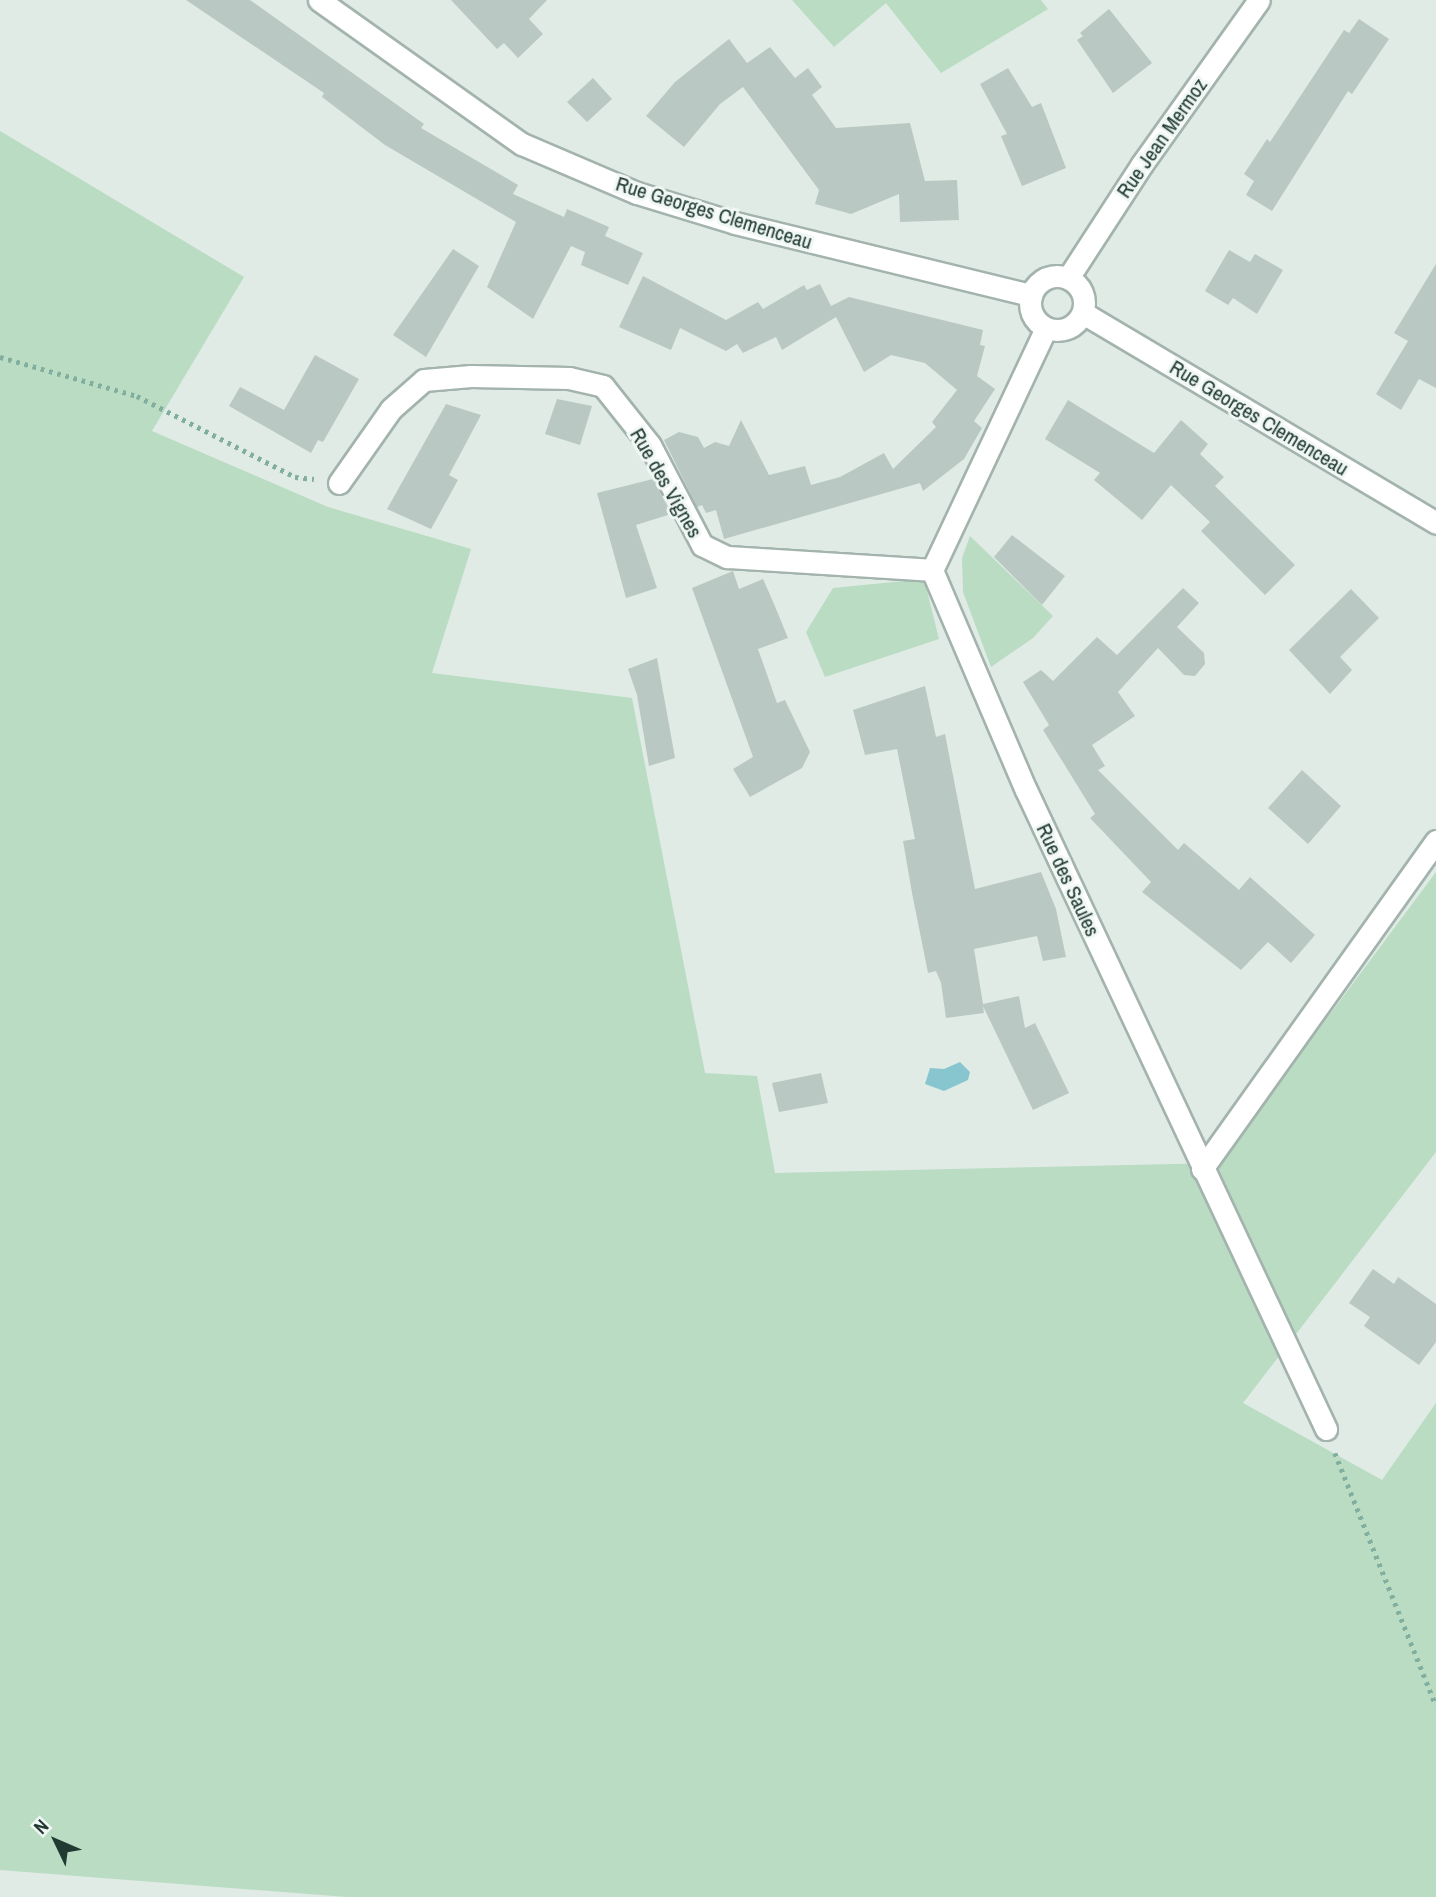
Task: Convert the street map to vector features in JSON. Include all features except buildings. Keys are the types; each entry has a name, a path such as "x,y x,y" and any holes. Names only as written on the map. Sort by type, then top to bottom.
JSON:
{"street":[{"name":"Rue Georges Clemenceau","path":"319,0 522,144 636,193 735,223 1031,295"},
{"name":"Rue Jean Mermoz","path":"1068,278 1142,164 1259,0"},
{"path":"1068,278 1082,291 1083,313 1070,327 1046,328 1032,315 1031,295 1043,280 1068,278"},
{"name":"Rue Georges Clemenceau","path":"1083,313 1436,523"},
{"path":"932,570 1046,328"},
{"name":"Rue des Vignes","path":"340,483 391,409 424,380 471,376 569,377 603,386 650,445 702,545 727,557 932,570"},
{"name":"Rue des Saules","path":"932,570 1032,802 1326,1429"},
{"path":"1202,1169 1436,841"}],"path":[{"path":"0,357 137,396 295,477 340,483"},
{"path":"1326,1429 1436,1706"}],"green space":[{"path":"792,0 1041,0 1048,9 941,73 886,3 834,47"},
{"path":"0,131 244,277 152,431 328,507 471,549 432,673 632,698 705,1073 757,1076 775,1173 1219,1163 1436,872 1436,1152 1243,1403 1382,1480 1436,1403 1436,1897 347,1897 0,1870"},
{"path":"970,536 1053,616 1033,638 991,667 963,592 962,558"},
{"path":"924,579 939,639 825,677 806,632 833,588"}],"water":[{"path":"960,1062 970,1072 968,1080 944,1091 925,1084 930,1068 944,1069"}]}
